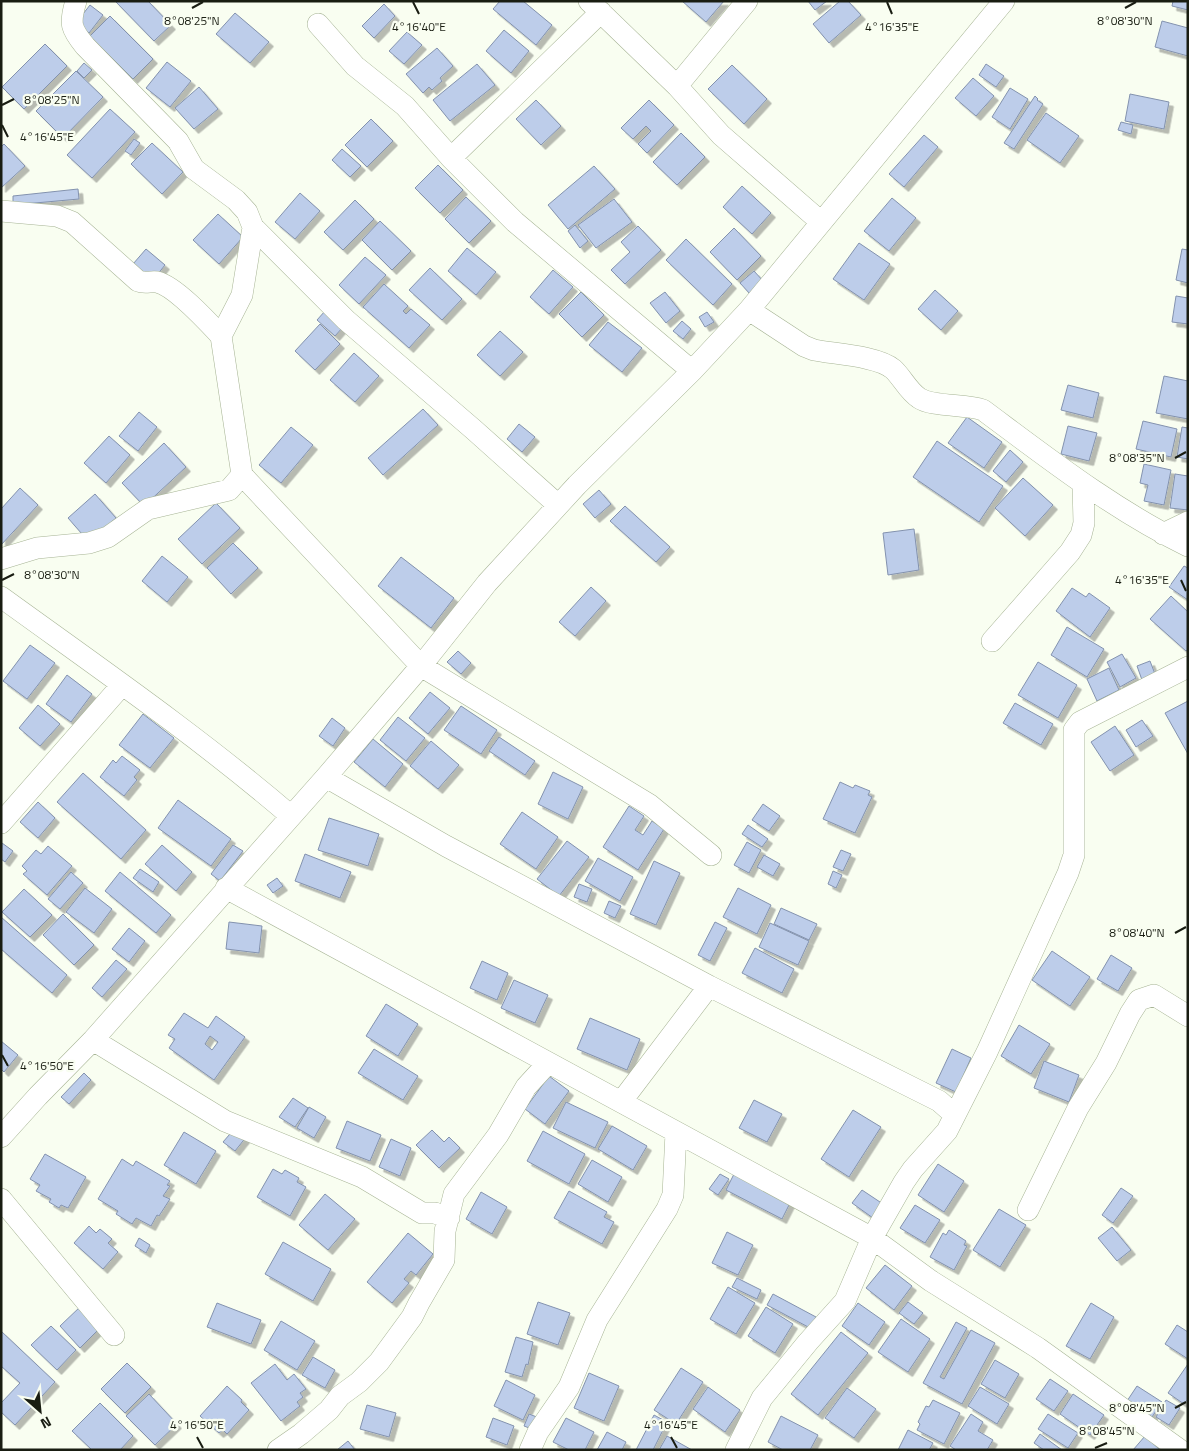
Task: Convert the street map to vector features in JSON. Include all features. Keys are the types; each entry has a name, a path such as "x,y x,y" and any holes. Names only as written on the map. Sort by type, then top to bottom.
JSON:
{"street":[{"path":"76,1 72,16 73,31 85,46 178,141 194,169 236,200 246,212 253,228 346,320 466,422 558,505"},
{"path":"677,86 747,1"},
{"path":"1,1137 93,1040 326,777 420,666 487,582 558,505 692,371 749,310 1004,1"},
{"path":"451,158 595,7 677,86 721,135 821,222"},
{"path":"318,24 355,66 405,106 451,158 515,222 692,371"},
{"path":"1,211 57,216 72,222 138,281 144,283 157,282 172,289 221,336"},
{"path":"253,228 242,295 221,336 242,475 420,666 650,805 712,856"},
{"path":"749,310 804,346 814,350 881,362 893,369 919,398 930,402 975,407 983,410 1083,485 1163,534 1188,546"},
{"path":"1,559 38,548 89,543 108,537 148,509 229,490 242,475"},
{"path":"992,641 1070,552 1081,535 1084,523 1083,485"},
{"path":"1163,534 1188,522"},
{"path":"1,597 206,747 291,816"},
{"path":"736,1450 762,1398 845,1301 872,1238 913,1169 947,1130 991,1043 1068,873 1074,855 1074,730 1080,722 1188,667"},
{"path":"1,823 122,685"},
{"path":"326,777 446,846 709,986 939,1101 955,1115"},
{"path":"226,888 872,1238 931,1281 1038,1348 1180,1450"},
{"path":"621,1102 709,986"},
{"path":"1028,1210 1078,1108 1106,1063 1139,1000 1154,995 1188,1016"},
{"path":"93,1040 225,1121 362,1178 422,1212 435,1213 449,1218"},
{"path":"278,1450 301,1434 329,1410 340,1396 359,1382 379,1362 412,1318 444,1260 446,1231 454,1194 498,1135 526,1087 548,1063"},
{"path":"530,1450 538,1432 569,1387 597,1320 667,1209 672,1194 676,1132"},
{"path":"1,1199 114,1335"}],"building":[{"path":"115,1 148,1 171,25 154,41"},
{"path":"500,1 523,1 552,25 536,45 493,9"},
{"path":"682,1 724,1 706,22"},
{"path":"808,1 827,1 815,10"},
{"path":"840,1 848,1 861,15 829,43 813,24"},
{"path":"1173,1 1188,1 1188,10 1172,6"},
{"path":"384,4 395,16 374,38 362,26"},
{"path":"90,5 103,15 89,33 76,23"},
{"path":"235,13 269,42 250,63 216,34"},
{"path":"110,16 153,59 133,79 90,36"},
{"path":"1162,21 1188,28 1188,56 1155,47"},
{"path":"504,30 529,51 511,73 486,51"},
{"path":"407,32 422,45 404,64 389,51"},
{"path":"45,44 67,66 24,109 2,87"},
{"path":"437,48 453,66 440,78 442,81 432,90 429,87 423,93 406,74"},
{"path":"167,62 191,81 170,107 146,88"},
{"path":"84,63 92,70 84,78 77,71"},
{"path":"477,64 495,85 450,121 433,100"},
{"path":"986,64 1004,76 996,87 979,75"},
{"path":"732,65 767,99 744,124 708,89"},
{"path":"76,71 103,97 63,138 36,111"},
{"path":"973,78 994,96 976,116 955,98"},
{"path":"199,87 218,109 194,129 175,108"},
{"path":"1010,88 1028,99 1010,129 992,117"},
{"path":"1130,94 1169,102 1164,129 1125,121"},
{"path":"1035,96 1043,104 1014,149 1004,143"},
{"path":"536,100 561,126 541,145 516,119"},
{"path":"649,100 674,125 647,153 638,144 651,131 646,126 633,139 621,128"},
{"path":"110,109 135,132 92,178 67,155"},
{"path":"1046,113 1079,136 1060,163 1027,140"},
{"path":"371,119 393,141 367,167 345,145"},
{"path":"1121,122 1133,125 1131,134 1118,130"},
{"path":"681,133 705,157 677,185 653,162"},
{"path":"924,135 938,147 904,187 889,174"},
{"path":"134,139 140,143 131,155 125,151"},
{"path":"152,143 183,172 162,194 131,164"},
{"path":"4,144 25,166 1,188 1,147"},
{"path":"342,149 361,166 350,177 332,160"},
{"path":"438,165 463,190 440,213 415,188"},
{"path":"594,166 615,189 568,229 548,205"},
{"path":"742,186 771,213 752,234 723,207"},
{"path":"78,189 79,199 13,205 13,196"},
{"path":"300,193 320,211 295,239 275,222"},
{"path":"466,197 491,221 469,243 445,219"},
{"path":"892,198 916,218 889,251 864,231"},
{"path":"614,199 632,222 596,248 578,225"},
{"path":"355,200 374,219 343,250 324,232"},
{"path":"218,214 243,237 219,264 193,240"},
{"path":"380,221 411,251 392,270 362,240"},
{"path":"575,225 588,241 580,248 568,231"},
{"path":"638,226 661,250 625,284 611,270 630,252 621,242"},
{"path":"734,228 761,256 737,280 710,252"},
{"path":"686,239 732,284 713,305 666,260"},
{"path":"859,243 890,264 864,300 833,279"},
{"path":"467,248 496,272 476,295 448,271"},
{"path":"146,249 165,265 153,280 133,264"},
{"path":"1182,249 1188,250 1188,283 1176,280"},
{"path":"365,257 386,275 359,304 339,285"},
{"path":"430,268 462,299 442,320 409,290"},
{"path":"553,270 573,287 549,314 530,297"},
{"path":"754,271 764,282 750,294 740,283"},
{"path":"384,284 408,306 403,311 406,314 411,309 430,325 409,348 363,307"},
{"path":"935,290 958,311 941,330 918,309"},
{"path":"581,292 604,315 582,337 559,314"},
{"path":"665,292 680,311 666,323 650,303"},
{"path":"1176,296 1188,298 1188,324 1172,322"},
{"path":"325,311 343,327 335,336 317,320"},
{"path":"707,312 714,322 705,327 699,317"},
{"path":"682,321 691,329 683,339 673,331"},
{"path":"608,322 642,348 622,372 589,345"},
{"path":"320,324 340,344 315,370 295,351"},
{"path":"500,331 523,352 500,376 477,355"},
{"path":"354,353 379,376 355,402 330,380"},
{"path":"1164,376 1188,381 1188,419 1156,413"},
{"path":"1068,385 1099,393 1093,418 1061,410"},
{"path":"423,409 438,425 383,475 368,458"},
{"path":"139,412 157,427 138,451 119,436"},
{"path":"967,417 1002,442 984,468 948,443"},
{"path":"1143,421 1177,429 1171,457 1136,449"},
{"path":"519,424 535,437 522,452 507,439"},
{"path":"1068,426 1097,433 1089,461 1061,454"},
{"path":"291,427 313,445 281,483 259,465"},
{"path":"1182,427 1188,428 1188,459 1177,457"},
{"path":"109,436 130,455 106,483 84,463"},
{"path":"937,441 1003,486 979,522 913,477"},
{"path":"164,443 186,467 144,506 122,483"},
{"path":"1010,450 1023,462 1006,482 993,471"},
{"path":"1144,464 1171,470 1164,505 1144,501 1148,485 1140,483"},
{"path":"1175,474 1188,476 1188,510 1170,508"},
{"path":"1023,478 1053,505 1025,536 995,508"},
{"path":"20,488 38,505 1,545 1,509"},
{"path":"599,490 611,504 595,518 583,504"},
{"path":"95,494 116,518 89,542 68,518"},
{"path":"216,503 240,528 202,564 178,539"},
{"path":"625,506 670,547 656,562 610,521"},
{"path":"914,529 919,570 888,575 883,533"},
{"path":"233,543 258,568 231,594 207,568"},
{"path":"162,556 188,577 167,602 142,581"},
{"path":"401,557 454,598 431,628 378,586"},
{"path":"1184,566 1188,568 1188,600 1169,587"},
{"path":"591,587 606,601 575,636 559,622"},
{"path":"1072,588 1086,597 1089,593 1110,608 1090,637 1056,611"},
{"path":"1171,596 1188,612 1188,649 1186,651 1150,619"},
{"path":"1067,627 1104,649 1087,677 1051,655"},
{"path":"30,645 55,663 27,699 3,681"},
{"path":"458,651 471,663 461,674 447,662"},
{"path":"1122,654 1136,678 1120,687 1107,662"},
{"path":"1150,661 1155,674 1142,680 1137,666"},
{"path":"1038,662 1077,685 1058,718 1018,695"},
{"path":"1109,668 1119,690 1097,701 1087,679"},
{"path":"67,675 92,694 71,722 46,704"},
{"path":"430,692 450,708 428,734 409,718"},
{"path":"1188,701 1188,754 1165,713"},
{"path":"1015,703 1053,724 1041,745 1003,723"},
{"path":"38,705 60,724 40,746 19,728"},
{"path":"461,706 497,730 481,754 444,730"},
{"path":"143,714 174,738 150,768 119,745"},
{"path":"398,717 425,738 406,761 380,740"},
{"path":"332,718 345,728 333,746 319,736"},
{"path":"1142,720 1153,736 1136,747 1126,730"},
{"path":"1115,726 1134,755 1110,771 1091,742"},
{"path":"499,737 535,761 525,775 489,751"},
{"path":"373,739 403,764 385,787 354,762"},
{"path":"431,741 459,765 438,789 410,766"},
{"path":"122,756 140,770 134,777 137,780 124,796 100,777 113,760 116,763"},
{"path":"553,772 583,787 568,819 538,804"},
{"path":"83,773 146,830 121,859 57,802"},
{"path":"840,782 853,788 855,785 870,791 868,795 872,797 855,833 823,819"},
{"path":"178,800 231,839 211,866 158,828"},
{"path":"38,802 55,818 38,838 20,822"},
{"path":"763,804 780,816 769,831 752,820"},
{"path":"629,806 644,816 635,830 643,835 652,821 664,829 638,870 603,847"},
{"path":"522,812 558,837 536,869 500,844"},
{"path":"329,818 379,834 368,866 318,850"},
{"path":"748,825 768,839 762,847 742,834"},
{"path":"567,841 589,857 559,896 537,879"},
{"path":"747,842 761,850 749,873 734,865"},
{"path":"2,843 13,851 5,862 1,859"},
{"path":"162,845 192,872 176,891 145,864"},
{"path":"233,845 243,851 220,881 211,874"},
{"path":"48,846 72,866 47,895 23,874 27,871 22,866 36,850 41,854"},
{"path":"841,850 851,854 843,871 833,867"},
{"path":"305,854 351,872 340,898 295,881"},
{"path":"764,855 780,864 773,876 757,867"},
{"path":"598,858 633,877 620,901 585,881"},
{"path":"654,861 680,873 656,925 630,914"},
{"path":"140,869 159,882 153,892 133,878"},
{"path":"833,871 842,875 836,888 828,884"},
{"path":"71,872 83,883 60,909 48,899"},
{"path":"120,872 171,915 156,933 105,891"},
{"path":"277,878 283,886 273,893 267,885"},
{"path":"579,884 592,889 587,902 574,897"},
{"path":"85,888 112,909 94,933 66,912"},
{"path":"738,888 771,905 757,934 723,917"},
{"path":"24,889 52,915 30,937 2,912"},
{"path":"609,901 621,906 615,918 604,913"},
{"path":"781,908 817,924 809,940 774,924"},
{"path":"63,914 94,945 74,965 43,935"},
{"path":"1,917 67,975 52,993 1,949"},
{"path":"229,922 262,926 259,953 226,949"},
{"path":"715,922 727,928 710,961 698,955"},
{"path":"770,923 809,941 798,965 759,947"},
{"path":"129,928 145,941 129,962 112,949"},
{"path":"755,948 794,969 782,993 742,973"},
{"path":"1052,951 1090,977 1070,1006 1032,980"},
{"path":"1111,955 1132,968 1118,991 1097,979"},
{"path":"116,960 127,969 102,997 92,988"},
{"path":"482,961 508,973 497,1000 470,988"},
{"path":"514,980 548,995 535,1023 501,1008"},
{"path":"386,1004 418,1024 398,1056 366,1036"},
{"path":"184,1013 208,1028 216,1016 245,1037 214,1080 169,1048 175,1039 168,1035","holes":["210,1036 218,1042 212,1050 205,1044"]},
{"path":"590,1018 640,1039 627,1070 577,1049"},
{"path":"1019,1025 1050,1044 1031,1074 1001,1056"},
{"path":"1,1041 18,1055 4,1072 1,1069"},
{"path":"374,1049 418,1076 403,1100 358,1073"},
{"path":"952,1049 971,1058 956,1092 936,1083"},
{"path":"1044,1061 1079,1075 1069,1102 1034,1088"},
{"path":"84,1073 91,1080 69,1104 61,1097"},
{"path":"549,1076 569,1091 545,1124 525,1109"},
{"path":"293,1098 308,1108 295,1127 279,1117"},
{"path":"754,1100 782,1114 767,1142 739,1128"},
{"path":"566,1102 608,1122 595,1148 553,1128"},
{"path":"309,1107 326,1117 314,1138 297,1128"},
{"path":"853,1110 881,1127 849,1177 821,1159"},
{"path":"347,1121 381,1135 370,1161 336,1148"},
{"path":"612,1126 647,1146 633,1170 598,1149"},
{"path":"236,1127 247,1136 235,1151 223,1142"},
{"path":"432,1130 444,1142 449,1137 460,1148 439,1168 416,1145"},
{"path":"543,1131 585,1154 569,1184 527,1161"},
{"path":"184,1132 216,1151 196,1184 164,1165"},
{"path":"391,1139 411,1148 400,1176 379,1167"},
{"path":"45,1154 86,1177 68,1208 61,1205 59,1208 49,1202 51,1199 36,1191 40,1185 30,1179"},
{"path":"122,1159 133,1166 136,1161 170,1181 167,1185 170,1186 163,1196 170,1199 151,1226 136,1218 132,1224 116,1214 118,1211 98,1199"},
{"path":"592,1160 622,1177 608,1202 578,1184"},
{"path":"938,1164 964,1181 944,1212 918,1195"},
{"path":"273,1169 282,1174 285,1170 299,1178 297,1182 306,1187 290,1216 257,1197"},
{"path":"735,1172 791,1201 782,1219 726,1190"},
{"path":"720,1174 729,1179 718,1195 709,1189"},
{"path":"1121,1188 1133,1196 1113,1223 1102,1215"},
{"path":"862,1190 883,1204 873,1218 852,1203"},
{"path":"569,1191 607,1212 604,1217 614,1222 602,1244 554,1218"},
{"path":"481,1192 507,1207 492,1234 466,1219"},
{"path":"325,1194 355,1219 328,1250 299,1225"},
{"path":"915,1205 940,1220 925,1243 900,1228"},
{"path":"999,1209 1026,1225 1000,1267 973,1250"},
{"path":"89,1226 96,1233 100,1229 112,1239 108,1243 118,1252 103,1269 74,1243"},
{"path":"1112,1227 1131,1250 1117,1261 1098,1238"},
{"path":"949,1230 966,1241 964,1245 967,1246 954,1270 930,1257 943,1233 946,1235"},
{"path":"727,1232 753,1245 738,1275 712,1263"},
{"path":"408,1233 433,1254 416,1275 411,1271 404,1279 409,1283 392,1303 367,1282"},
{"path":"139,1238 150,1245 146,1253 135,1246"},
{"path":"283,1242 331,1269 313,1301 265,1274"},
{"path":"885,1265 912,1286 894,1310 866,1288"},
{"path":"737,1278 761,1290 757,1299 732,1287"},
{"path":"728,1287 755,1303 736,1334 710,1319"},
{"path":"773,1294 816,1317 810,1328 767,1305"},
{"path":"538,1302 570,1313 558,1345 527,1334"},
{"path":"908,1302 923,1313 914,1324 899,1313"},
{"path":"217,1303 261,1320 251,1344 207,1327"},
{"path":"858,1303 885,1322 869,1345 842,1326"},
{"path":"1091,1303 1114,1317 1090,1359 1066,1346"},
{"path":"81,1306 101,1327 80,1348 60,1326"},
{"path":"766,1307 793,1324 775,1353 748,1336"},
{"path":"901,1319 930,1339 908,1372 878,1352"},
{"path":"281,1321 315,1341 297,1370 264,1350"},
{"path":"956,1322 967,1328 940,1377 944,1379 971,1330 995,1343 962,1404 923,1383"},
{"path":"1177,1325 1188,1332 1188,1359 1165,1344"},
{"path":"51,1326 76,1350 57,1370 31,1345"},
{"path":"1,1331 55,1382 15,1425 1,1412 1,1403 20,1383 1,1366"},
{"path":"841,1332 868,1353 818,1415 791,1394"},
{"path":"516,1337 533,1342 528,1365 526,1364 522,1377 505,1372"},
{"path":"313,1357 335,1370 325,1388 302,1375"},
{"path":"995,1360 1019,1374 1005,1398 981,1384"},
{"path":"127,1363 151,1387 125,1413 101,1389"},
{"path":"275,1364 287,1380 294,1374 306,1389 300,1393 303,1397 297,1402 300,1406 281,1421 251,1383"},
{"path":"1188,1364 1188,1399 1184,1404 1168,1393"},
{"path":"681,1368 703,1382 676,1424 654,1410"},
{"path":"589,1373 619,1386 604,1421 574,1408"},
{"path":"1050,1379 1068,1391 1054,1411 1036,1399"},
{"path":"506,1380 535,1395 523,1420 494,1406"},
{"path":"227,1386 242,1400 241,1402 249,1410 227,1434 223,1430 219,1433 200,1416"},
{"path":"1137,1386 1162,1402 1152,1417 1127,1401"},
{"path":"708,1387 740,1410 725,1432 693,1409"},
{"path":"980,1387 1009,1404 997,1424 968,1406"},
{"path":"847,1388 876,1409 854,1438 825,1418"},
{"path":"149,1394 177,1424 155,1445 126,1416"},
{"path":"1073,1394 1104,1415 1090,1435 1060,1414"},
{"path":"933,1400 960,1413 944,1444 917,1430 920,1424 918,1422 926,1406 929,1407"},
{"path":"1166,1400 1180,1408 1169,1425 1156,1417"},
{"path":"100,1403 133,1436 120,1450 92,1450 72,1431"},
{"path":"367,1405 396,1413 389,1437 360,1429"},
{"path":"529,1414 542,1419 537,1431 524,1426"},
{"path":"971,1414 983,1422 978,1431 993,1440 987,1450 956,1450 950,1446"},
{"path":"1048,1414 1078,1433 1068,1448 1038,1429"},
{"path":"654,1415 667,1422 653,1450 636,1450"},
{"path":"781,1416 818,1435 810,1450 783,1450 768,1442"},
{"path":"493,1418 514,1426 507,1445 486,1437"},
{"path":"566,1418 594,1432 585,1450 569,1450 553,1442"},
{"path":"908,1430 933,1443 929,1450 898,1450"},
{"path":"607,1432 626,1442 622,1450 597,1450"},
{"path":"1040,1434 1062,1450 1044,1450 1034,1443"},
{"path":"667,1436 692,1450 659,1450"},
{"path":"1145,1436 1160,1450 1133,1450"},
{"path":"348,1441 355,1450 337,1450"}]}
